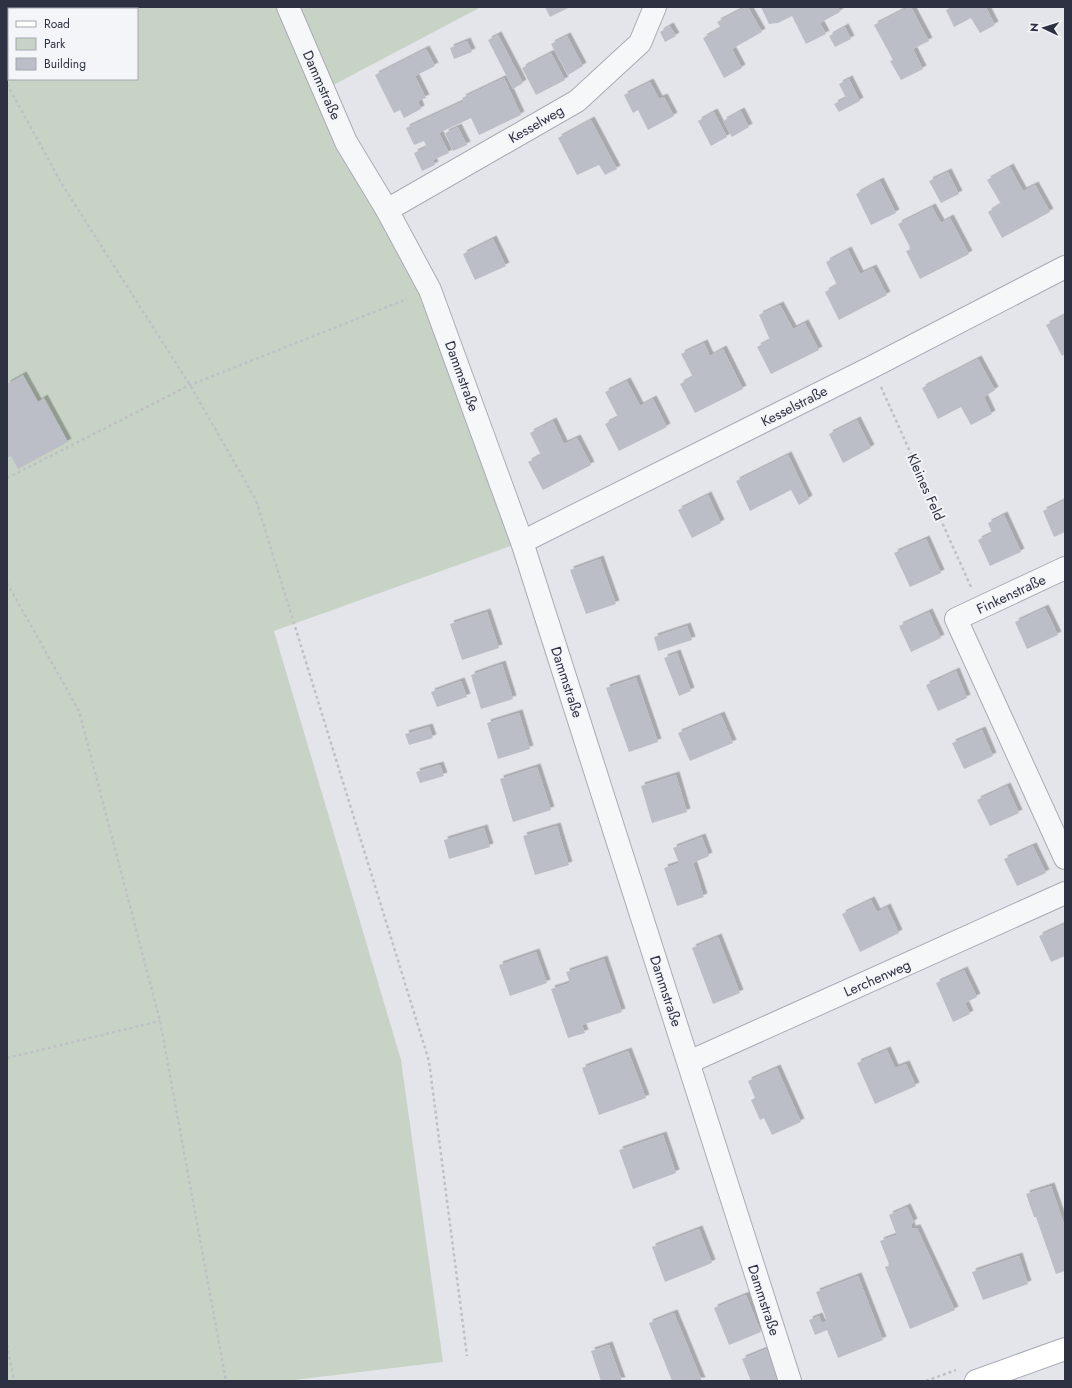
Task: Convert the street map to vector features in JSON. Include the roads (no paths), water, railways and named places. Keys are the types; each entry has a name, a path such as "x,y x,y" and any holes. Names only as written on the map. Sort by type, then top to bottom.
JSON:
{"main road":[{"path":"976,1381 1065,1348"}],"street":[{"name":"Dammstraße","path":"288,7 346,142 387,210 430,290 522,542 790,1381"},
{"name":"Kesselweg","path":"387,210 577,101 640,43 655,7"},
{"name":"Kesselstraße","path":"522,542 872,367 1065,267"},
{"name":"Finkenstraße","path":"1063,849 956,619 1065,568"},
{"name":"Lerchenweg","path":"688,1062 1065,893"}]}
